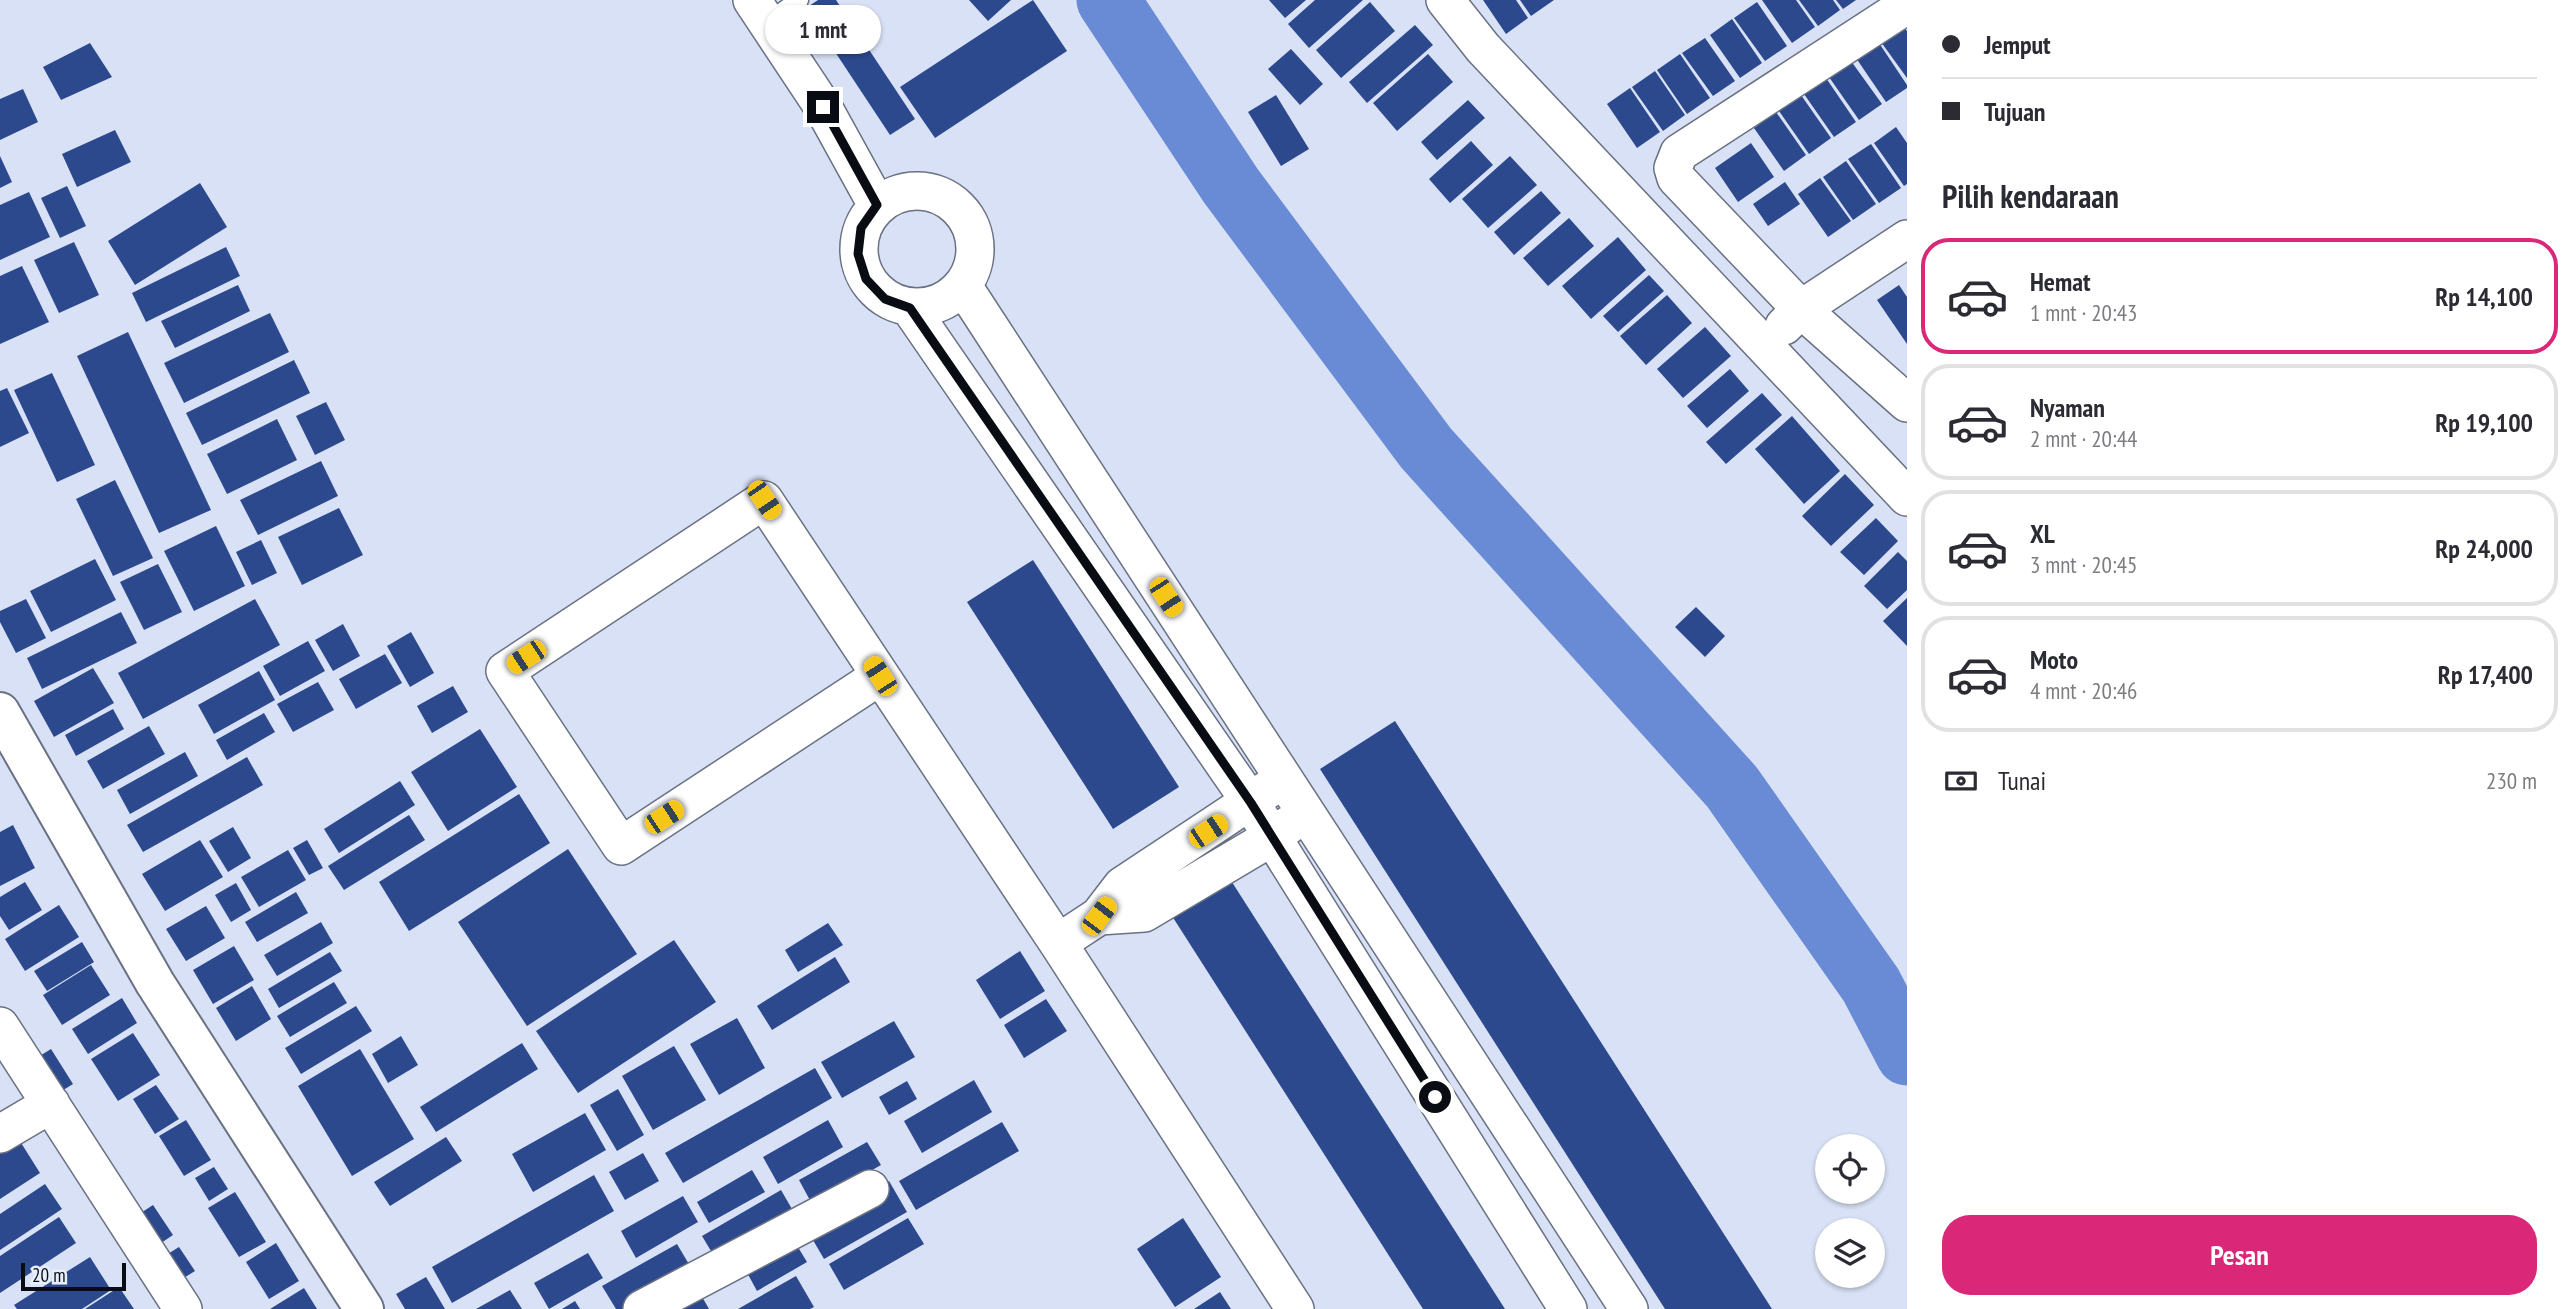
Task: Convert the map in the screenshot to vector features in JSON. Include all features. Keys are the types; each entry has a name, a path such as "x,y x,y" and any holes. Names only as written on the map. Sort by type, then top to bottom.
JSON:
{"street":[{"path":"1445,0 1483,48 1907,497"},
{"path":"1907,5 1679,153 1673,168 1676,178 1801,309 1907,403"},
{"path":"760,11 823,107 877,205"},
{"path":"902,191 932,192 957,206 973,231 975,260 963,286 940,304 910,308 885,299 866,279 858,254 861,228 877,205 902,191"},
{"path":"1762,344 1801,309 1907,239"},
{"path":"963,286 1629,1309"},
{"path":"910,308 1251,803 1568,1309"},
{"path":"880,676 621,846 505,671 764,500 1058,943 1295,1309"},
{"path":"1065,533 1107,506"},
{"path":"0,712 155,983 364,1309"},
{"path":"1058,943 1099,916 1122,886 1251,803 1285,777"},
{"path":"1099,916 1144,913 1272,838 1306,811"},
{"path":"0,1026 183,1309"},
{"path":"0,1134 51,1104"},
{"path":"642,1309 870,1188"}],"lane":[{"path":"760,11 799,0"}],"building":[{"path":"818,0 836,0 915,119 890,135 806,8"},
{"path":"969,0 1011,0 988,21"},
{"path":"1033,0 1067,51 935,138 900,87"},
{"path":"1269,0 1306,0 1285,18"},
{"path":"1315,0 1363,0 1309,48 1288,24"},
{"path":"1483,0 1516,0 1528,18 1506,34"},
{"path":"1520,0 1554,0 1531,16"},
{"path":"1762,0 1796,0 1815,27 1792,43"},
{"path":"1799,0 1833,0 1840,10 1818,26"},
{"path":"1836,0 1856,0 1843,9"},
{"path":"1370,2 1395,31 1341,78 1316,50"},
{"path":"1757,2 1787,46 1765,61 1734,18"},
{"path":"1732,19 1762,63 1740,78 1710,35"},
{"path":"1415,25 1433,45 1367,103 1349,82"},
{"path":"1903,26 1907,31 1907,78 1881,42"},
{"path":"1705,38 1735,81 1713,96 1682,53"},
{"path":"90,43 112,77 61,100 43,67"},
{"path":"1879,43 1907,85 1907,88 1886,102 1856,58"},
{"path":"1291,49 1323,84 1300,105 1268,69"},
{"path":"1428,54 1453,82 1397,131 1373,103"},
{"path":"1680,54 1710,98 1687,114 1657,70"},
{"path":"1851,61 1882,104 1859,120 1829,77"},
{"path":"1655,71 1685,115 1663,131 1632,87"},
{"path":"1826,78 1856,122 1834,137 1804,94"},
{"path":"1630,88 1660,132 1637,148 1607,104"},
{"path":"23,89 38,122 0,140 0,99"},
{"path":"1276,95 1309,149 1281,166 1248,112"},
{"path":"1801,95 1831,138 1809,154 1779,111"},
{"path":"1468,100 1485,118 1437,160 1421,142"},
{"path":"1776,112 1806,155 1784,171 1754,128"},
{"path":"1896,127 1907,143 1907,184 1904,186 1874,143"},
{"path":"115,130 131,162 77,187 62,154"},
{"path":"1471,141 1493,165 1450,203 1429,179"},
{"path":"1751,143 1774,177 1738,202 1715,168"},
{"path":"1871,144 1901,188 1879,203 1848,159"},
{"path":"0,156 12,182 0,188"},
{"path":"1510,156 1537,185 1488,228 1462,199"},
{"path":"1846,161 1876,204 1853,220 1823,177"},
{"path":"1820,178 1851,221 1828,237 1798,194"},
{"path":"1785,182 1800,204 1768,226 1753,204"},
{"path":"200,183 227,227 135,285 108,241"},
{"path":"67,186 86,226 60,238 41,198"},
{"path":"1541,191 1561,213 1514,255 1494,232"},
{"path":"29,192 50,237 0,260 0,205"},
{"path":"1569,218 1594,246 1548,286 1523,258"},
{"path":"1618,237 1646,270 1591,319 1562,286"},
{"path":"74,242 99,295 59,313 34,260"},
{"path":"226,247 240,276 146,322 132,293"},
{"path":"22,266 49,322 0,344 0,276"},
{"path":"1649,275 1664,291 1618,332 1603,316"},
{"path":"238,285 250,311 175,348 161,321"},
{"path":"1899,285 1907,297 1907,344 1877,300"},
{"path":"1667,295 1692,323 1646,365 1620,336"},
{"path":"270,313 289,352 184,403 164,363"},
{"path":"1705,327 1731,356 1683,398 1657,369"},
{"path":"128,332 211,510 159,533 77,356"},
{"path":"294,360 310,393 202,445 186,413"},
{"path":"1730,369 1749,391 1707,428 1687,406"},
{"path":"52,373 95,465 57,482 14,390"},
{"path":"7,388 29,433 0,447 0,391"},
{"path":"1762,393 1782,415 1726,464 1706,442"},
{"path":"326,402 345,440 315,455 296,416"},
{"path":"1792,416 1840,471 1804,504 1755,449"},
{"path":"277,419 297,460 227,494 207,454"},
{"path":"321,461 338,496 258,535 240,500"},
{"path":"1845,474 1874,505 1831,546 1802,516"},
{"path":"115,480 153,558 113,576 76,499"},
{"path":"339,508 363,555 302,585 278,537"},
{"path":"1876,518 1898,541 1864,575 1840,552"},
{"path":"216,526 245,586 194,611 164,551"},
{"path":"261,540 277,573 252,585 236,552"},
{"path":"1898,552 1907,561 1907,590 1887,609 1864,586"},
{"path":"95,559 116,600 51,632 30,591"},
{"path":"1033,560 1179,787 1113,829 967,602"},
{"path":"158,564 182,612 144,630 120,582"},
{"path":"1907,598 1907,646 1883,621"},
{"path":"26,599 46,638 16,653 0,622 0,611"},
{"path":"255,599 280,645 143,719 118,673"},
{"path":"1696,607 1725,636 1705,657 1675,627"},
{"path":"121,612 137,643 42,689 27,658"},
{"path":"343,624 360,656 333,671 315,640"},
{"path":"411,632 434,673 410,687 387,646"},
{"path":"308,641 325,671 280,696 263,666"},
{"path":"385,654 402,683 356,709 339,679"},
{"path":"93,668 114,703 54,737 34,701"},
{"path":"259,671 275,700 214,734 198,705"},
{"path":"318,682 334,710 293,732 277,704"},
{"path":"453,686 468,712 432,733 417,706"},
{"path":"113,709 124,729 76,756 65,735"},
{"path":"264,713 275,732 227,760 216,740"},
{"path":"1395,721 1772,1309 1665,1309 1320,769"},
{"path":"149,726 165,754 103,789 87,761"},
{"path":"480,729 517,787 448,831 411,772"},
{"path":"185,752 198,776 130,814 117,790"},
{"path":"247,757 263,785 143,852 127,825"},
{"path":"400,781 415,805 339,853 324,829"},
{"path":"519,794 550,843 409,931 379,882"},
{"path":"409,815 425,840 344,890 328,866"},
{"path":"13,825 35,868 0,886 0,832"},
{"path":"233,827 251,858 228,872 209,841"},
{"path":"200,840 223,877 165,911 142,874"},
{"path":"307,840 323,868 309,875 293,848"},
{"path":"568,849 637,954 527,1026 458,922"},
{"path":"288,850 306,880 259,907 241,877"},
{"path":"1230,879 1505,1309 1423,1309 1172,916"},
{"path":"25,882 42,910 9,930 0,916 0,897"},
{"path":"236,883 251,910 231,922 215,895"},
{"path":"296,892 308,913 257,942 245,922"},
{"path":"59,905 79,937 25,971 5,939"},
{"path":"206,906 225,938 186,961 166,929"},
{"path":"321,922 333,943 277,976 264,955"},
{"path":"828,923 843,945 798,972 785,950"},
{"path":"674,940 716,1002 578,1093 536,1031"},
{"path":"82,942 94,962 47,991 34,971"},
{"path":"234,946 254,980 213,1004 193,970"},
{"path":"1020,951 1045,991 1000,1019 976,980"},
{"path":"330,952 342,971 279,1008 268,989"},
{"path":"835,957 850,982 772,1030 757,1006"},
{"path":"91,965 110,995 62,1025 43,995"},
{"path":"334,982 347,1003 290,1037 277,1016"},
{"path":"252,986 271,1019 236,1041 216,1008"},
{"path":"122,998 137,1023 88,1054 72,1029"},
{"path":"1046,999 1067,1031 1024,1058 1004,1025"},
{"path":"356,1006 372,1031 301,1074 285,1048"},
{"path":"737,1018 765,1068 719,1095 690,1044"},
{"path":"894,1021 915,1057 842,1098 821,1062"},
{"path":"133,1033 160,1075 118,1101 91,1059"},
{"path":"401,1036 418,1065 388,1083 372,1054"},
{"path":"522,1043 538,1069 436,1132 420,1107"},
{"path":"674,1046 706,1100 653,1130 622,1076"},
{"path":"51,1049 73,1084 52,1097 30,1062"},
{"path":"360,1049 414,1139 352,1176 298,1086"},
{"path":"815,1068 832,1098 683,1183 665,1153"},
{"path":"974,1080 992,1112 922,1153 904,1121"},
{"path":"907,1081 917,1099 889,1115 879,1097"},
{"path":"156,1085 179,1119 155,1134 133,1099"},
{"path":"618,1089 644,1135 617,1151 590,1105"},
{"path":"585,1113 606,1150 533,1192 512,1154"},
{"path":"186,1120 211,1160 184,1176 159,1136"},
{"path":"828,1120 843,1147 778,1184 763,1157"},
{"path":"1002,1122 1019,1151 916,1210 899,1181"},
{"path":"446,1137 462,1161 390,1206 374,1182"},
{"path":"18,1138 40,1173 0,1199 0,1150"},
{"path":"867,1142 881,1165 812,1204 799,1180"},
{"path":"643,1153 659,1181 625,1200 609,1172"},
{"path":"214,1167 228,1189 209,1201 195,1178"},
{"path":"752,1170 765,1192 709,1223 697,1202"},
{"path":"594,1175 614,1211 452,1303 432,1267"},
{"path":"889,1181 907,1212 824,1259 806,1228"},
{"path":"45,1184 62,1209 0,1250 0,1214"},
{"path":"781,1190 796,1216 717,1261 702,1236"},
{"path":"235,1192 266,1242 239,1257 208,1208"},
{"path":"683,1196 698,1222 636,1258 621,1231"},
{"path":"153,1205 173,1235 152,1249 133,1218"},
{"path":"59,1217 76,1243 0,1293 0,1256"},
{"path":"908,1218 924,1244 844,1290 829,1264"},
{"path":"1183,1218 1221,1277 1175,1307 1137,1249"},
{"path":"793,1239 807,1262 757,1291 744,1267"},
{"path":"276,1243 299,1281 269,1299 246,1262"},
{"path":"677,1244 693,1271 626,1309 616,1309 602,1286"},
{"path":"179,1247 195,1271 174,1284 158,1260"},
{"path":"588,1253 603,1278 549,1309 534,1283"},
{"path":"90,1257 111,1290 82,1309 17,1309 14,1305"},
{"path":"796,1276 814,1307 738,1309"},
{"path":"426,1277 445,1309 405,1309 396,1294"},
{"path":"119,1287 134,1309 85,1309"},
{"path":"304,1288 317,1309 270,1309"},
{"path":"697,1288 709,1309 660,1309"},
{"path":"510,1290 522,1309 476,1309"},
{"path":"1220,1292 1231,1309 1194,1309"},
{"path":"575,1301 580,1309 562,1309"}],"waterway":[{"path":"1108,0 1231,186 1426,448 1732,787 1871,985 1907,1054"}],"route":[{"path":"823,107 877,205 861,228 858,254 866,279 885,299 910,308 1251,803 1435,1097"}]}
